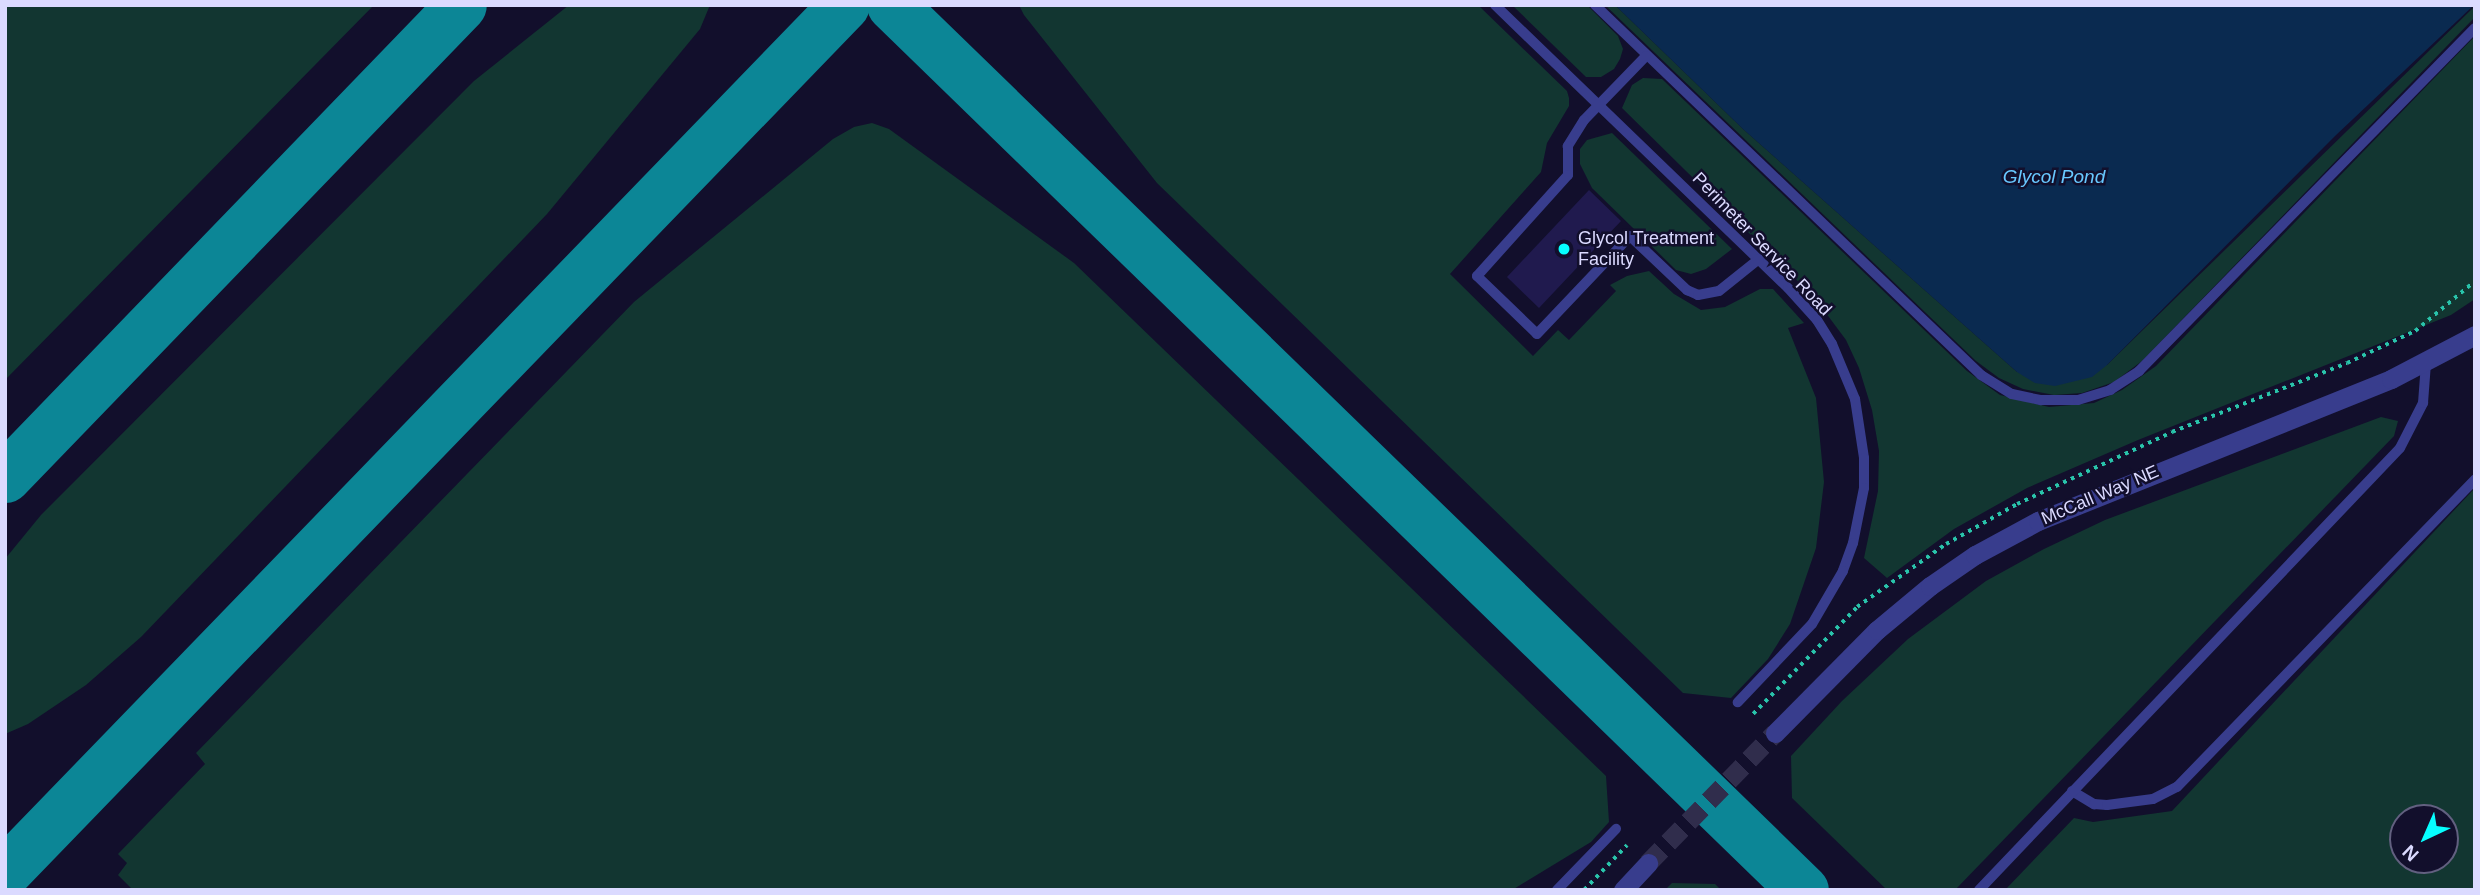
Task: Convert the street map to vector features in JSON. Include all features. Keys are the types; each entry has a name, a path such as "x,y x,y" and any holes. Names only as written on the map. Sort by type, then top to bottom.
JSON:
{"street":[{"name":"McCall Way NE","path":"1775,733 1877,630 1930,586 1975,555 2038,521 2101,493 2322,407 2426,363 2475,335"},
{"path":"1623,890 1648,863"}],"lane":[{"name":"Perimeter Service Road","path":"1495,5 1759,259 1817,320 1844,369 1861,428 1864,488 1853,543 1829,600 1812,624 1738,702"},
{"path":"1595,5 1981,375 2011,394 2041,400 2078,400 2109,390 2139,372 2475,28"},
{"path":"1646,56 1572,136 1568,152 1568,175 1477,276 1537,334 1630,236 1687,290 1698,295 1719,291 1759,259"},
{"path":"1979,890 2400,448 2423,404 2426,363"},
{"path":"2073,792 2094,804 2107,806 2153,799 2177,787 2475,479"},
{"path":"1557,890 1616,829"}],"path":[{"path":"1584,890 1627,845"}],"green space":[{"path":"5,5 374,5 5,380"},
{"path":"569,5 710,5 700,29 547,214 141,637 86,685 28,724 5,734 5,559 41,515 474,81"},
{"path":"1019,5 1478,5 1567,91 1569,98 1569,106 1547,143 1541,172 1450,274 1533,356 1558,330 1569,340 1616,291 1610,285 1627,276 1649,271 1674,294 1701,310 1725,307 1760,289 1773,289 1804,323 1788,328 1816,398 1824,482 1816,548 1790,624 1768,659 1731,698 1683,693 1157,183 1024,15"},
{"path":"1512,5 1587,5 1618,36 1623,49 1620,59 1614,69 1601,77 1586,77"},
{"path":"1605,5 1615,5 1743,129 2017,372 2107,365 2475,6 2475,17 2142,361 2114,382 2082,393 2054,395 2023,389 1999,378 1976,361"},
{"path":"2475,36 2475,299 2451,315 2138,440 2027,488 1954,529 1887,578 1864,558 1878,491 1879,451 1872,410 1859,368 1846,340 1814,297 1622,108 1632,85 1643,78 1662,79 1967,371 2000,395 2049,407 2094,403 2122,390 2156,366"},
{"path":"872,123 889,129 1074,263 1606,776 1609,822 1591,842 1512,890 133,890 118,875 127,863 118,854 205,764 196,753 634,302 833,139 854,127"},
{"path":"1612,133 1732,249 1706,269 1691,274 1676,270 1592,188 1580,164 1580,149 1587,140"},
{"path":"2381,417 2398,421 2394,436 1955,890 1887,890 1792,798 1791,756 1842,701 1908,639 1986,581 2105,520"},
{"path":"2475,488 2475,890 2005,890 2074,818 2093,822 2172,811"},
{"path":"1672,883 1715,884 1721,890 1665,890"}],"water":[{"name":"Glycol Pond","path":"1615,5 2474,5 2335,136 2107,365 2092,377 2055,386 2035,383 2017,372 1743,129"}],"building":[{"name":"Glycol Treatment Facility","path":"1589,190 1621,221 1539,308 1507,277"}],"taxiway":[{"path":"5,477 461,5"},
{"path":"5,872 844,5"},
{"path":"892,5 1803,890"}],"tunnel":[{"path":"1648,863 1775,733"}],"place":[{"name":"Glycol Treatment Facility","path":"1564,249"}]}
